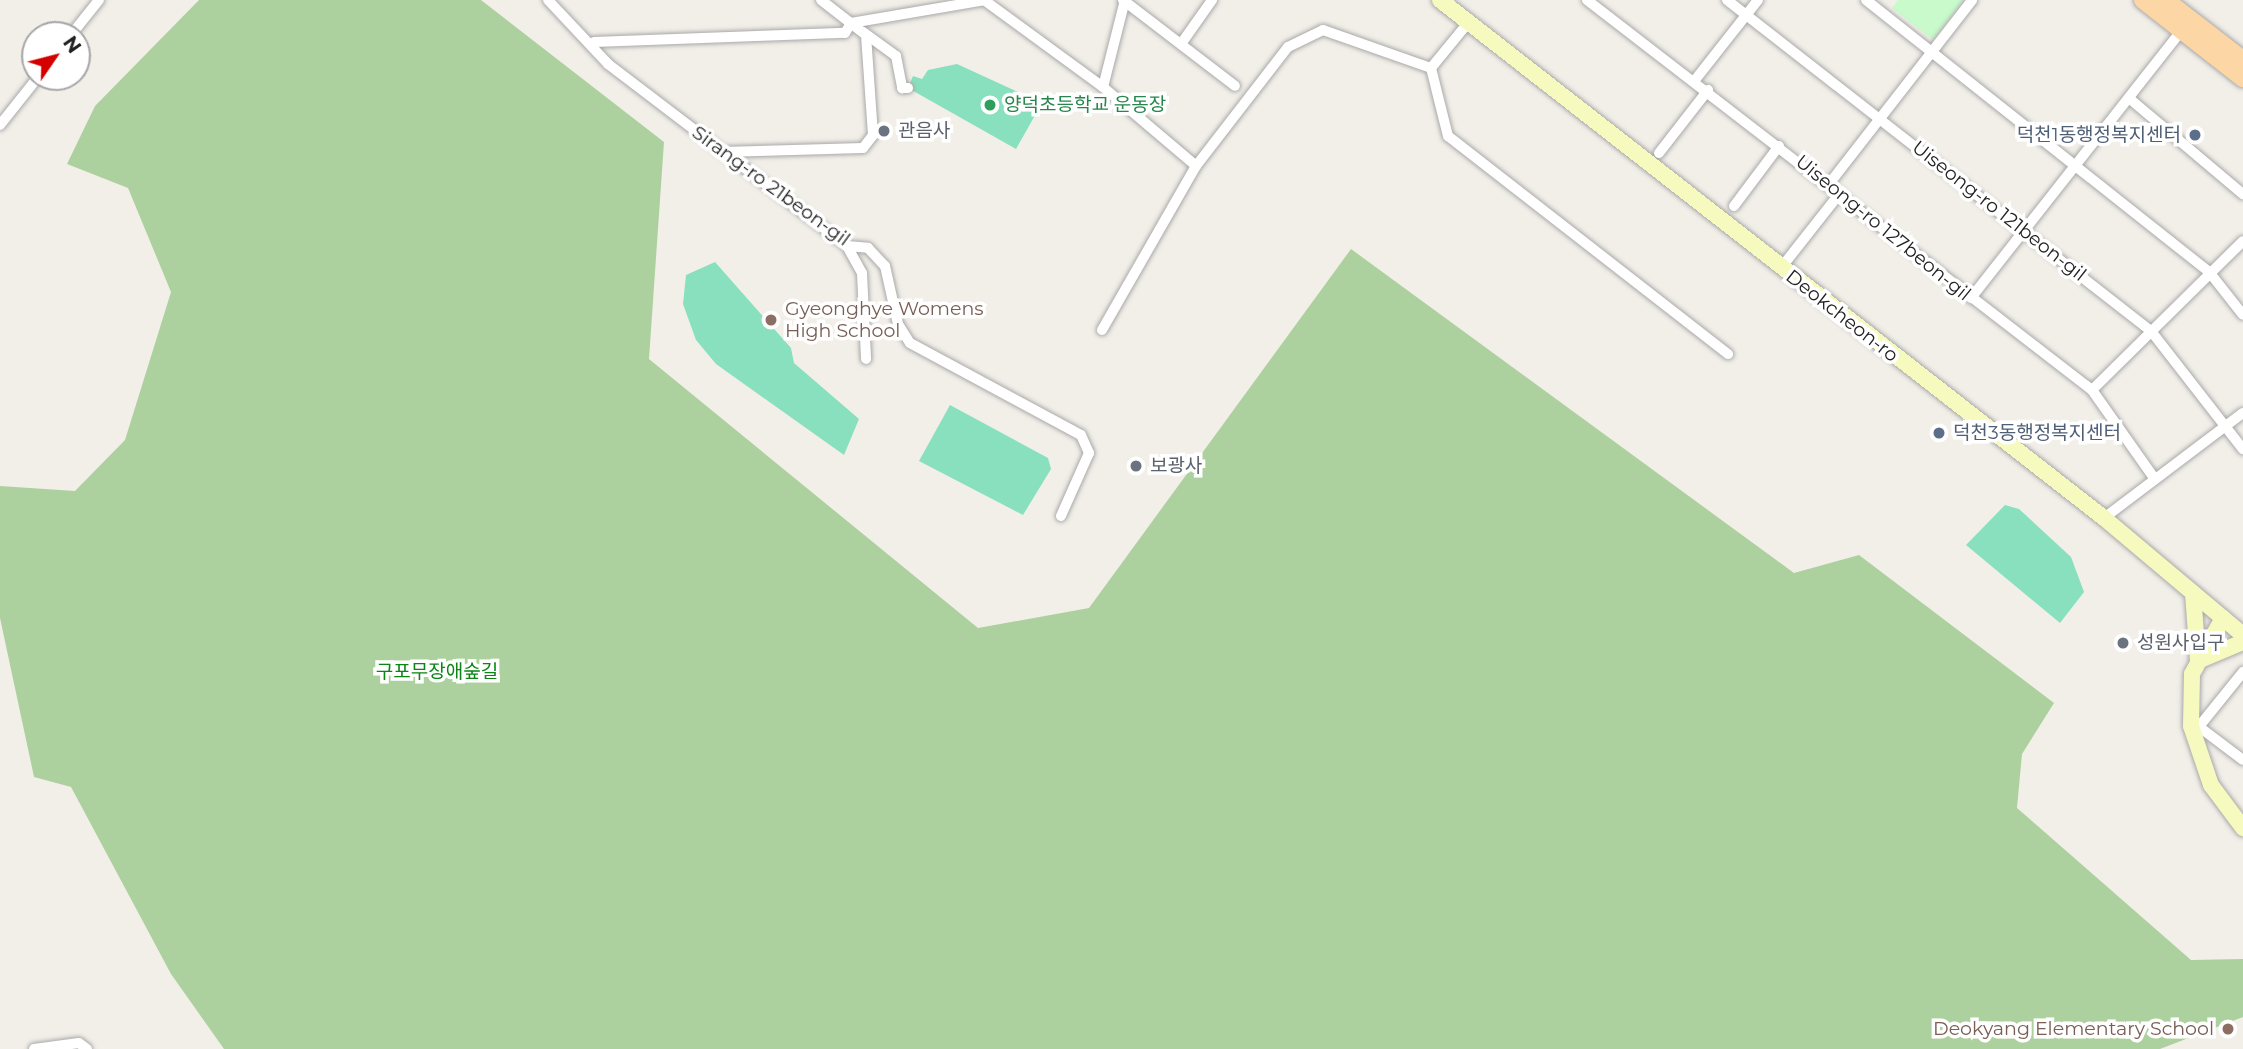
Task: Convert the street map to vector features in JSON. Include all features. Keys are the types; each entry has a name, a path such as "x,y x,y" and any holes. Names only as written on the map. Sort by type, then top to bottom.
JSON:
{"main road":[{"name":"Deokcheon-ro","path":"1440,0 2104,518 2243,635"},
{"path":"2143,0 2184,23 2238,64 2243,78"},
{"path":"2151,0 2184,23"},
{"path":"2165,0 2184,23"},
{"path":"2193,593 2198,661"},
{"path":"2223,618 2198,661 2188,697 2211,785 2243,828"},
{"path":"2198,661 2243,642"}],"street":[{"path":"82,21 99,0"},
{"name":"Sirang-ro 21beon-gil","path":"548,0 594,43 608,64 847,246 868,248 885,266 898,324 909,343 1081,435 1089,453 1061,516"},
{"path":"723,152 863,148 873,135 866,35 821,0"},
{"path":"594,43 845,33 851,23 985,0 1103,87 1196,166"},
{"path":"1103,87 1124,0 1235,86"},
{"path":"1181,44 1212,0"},
{"name":"Uiseong-ro 127beon-gil","path":"1587,0 1708,90 2091,390 2154,478"},
{"name":"Uiseong-ro 121beon-gil","path":"1727,0 2151,331 2243,449"},
{"path":"1695,80 1758,0"},
{"path":"1867,0 2210,273 2243,315"},
{"path":"1829,184 1972,0"},
{"path":"851,23 896,56 908,88"},
{"path":"1432,68 1468,23"},
{"path":"1971,298 2130,99 2184,23"},
{"path":"1102,330 1196,166 1288,47 1304,36 1323,30 1432,68"},
{"path":"1432,68 1448,136 1728,354"},
{"path":"1659,153 1708,90"},
{"path":"0,125 27,91"},
{"path":"2130,99 2243,194"},
{"path":"1734,206 1780,146"},
{"path":"1781,268 1840,193"},
{"path":"2091,390 2243,241"},
{"path":"847,246 862,273 866,359"},
{"path":"2104,518 2243,413"},
{"path":"2243,672 2197,732 2243,760"},
{"path":"34,1049 79,1043 87,1049"}],"green space":[{"name":"구포무장애숲길","path":"199,0 481,0 664,142 649,359 978,628 1089,608 1351,249 1794,573 1859,555 2054,703 2022,754 2017,808 2191,960 2243,959 2243,1017 2160,1049 224,1049 171,974 71,787 34,777 0,618 0,486 75,491 125,440 171,292 128,188 67,164 95,106"},
{"path":"1898,0 1964,0 1933,40 1892,8"},
{"name":"양덕초등학교 운동장","path":"957,64 1042,103 1016,149 908,88 913,76 922,79 928,70"},
{"path":"715,262 791,348 794,363 859,419 844,455 716,364 696,340 683,304 686,275"},
{"path":"950,405 1048,458 1051,469 1023,515 919,461"},
{"path":"2005,505 2019,509 2071,557 2084,592 2060,623 1966,545"}],"place":[{"name":"양덕초등학교 운동장","path":"990,105"},
{"name":"관음사","path":"884,131"},
{"name":"덕천1동행정복지센터","path":"2195,135"},
{"name":"Gyeonghye Womens High School","path":"771,320"},
{"name":"덕천3동행정복지센터","path":"1939,433"},
{"name":"보광사","path":"1136,466"},
{"name":"성원사입구","path":"2123,643"},
{"name":"Deokyang Elementary School","path":"2228,1029"}]}
